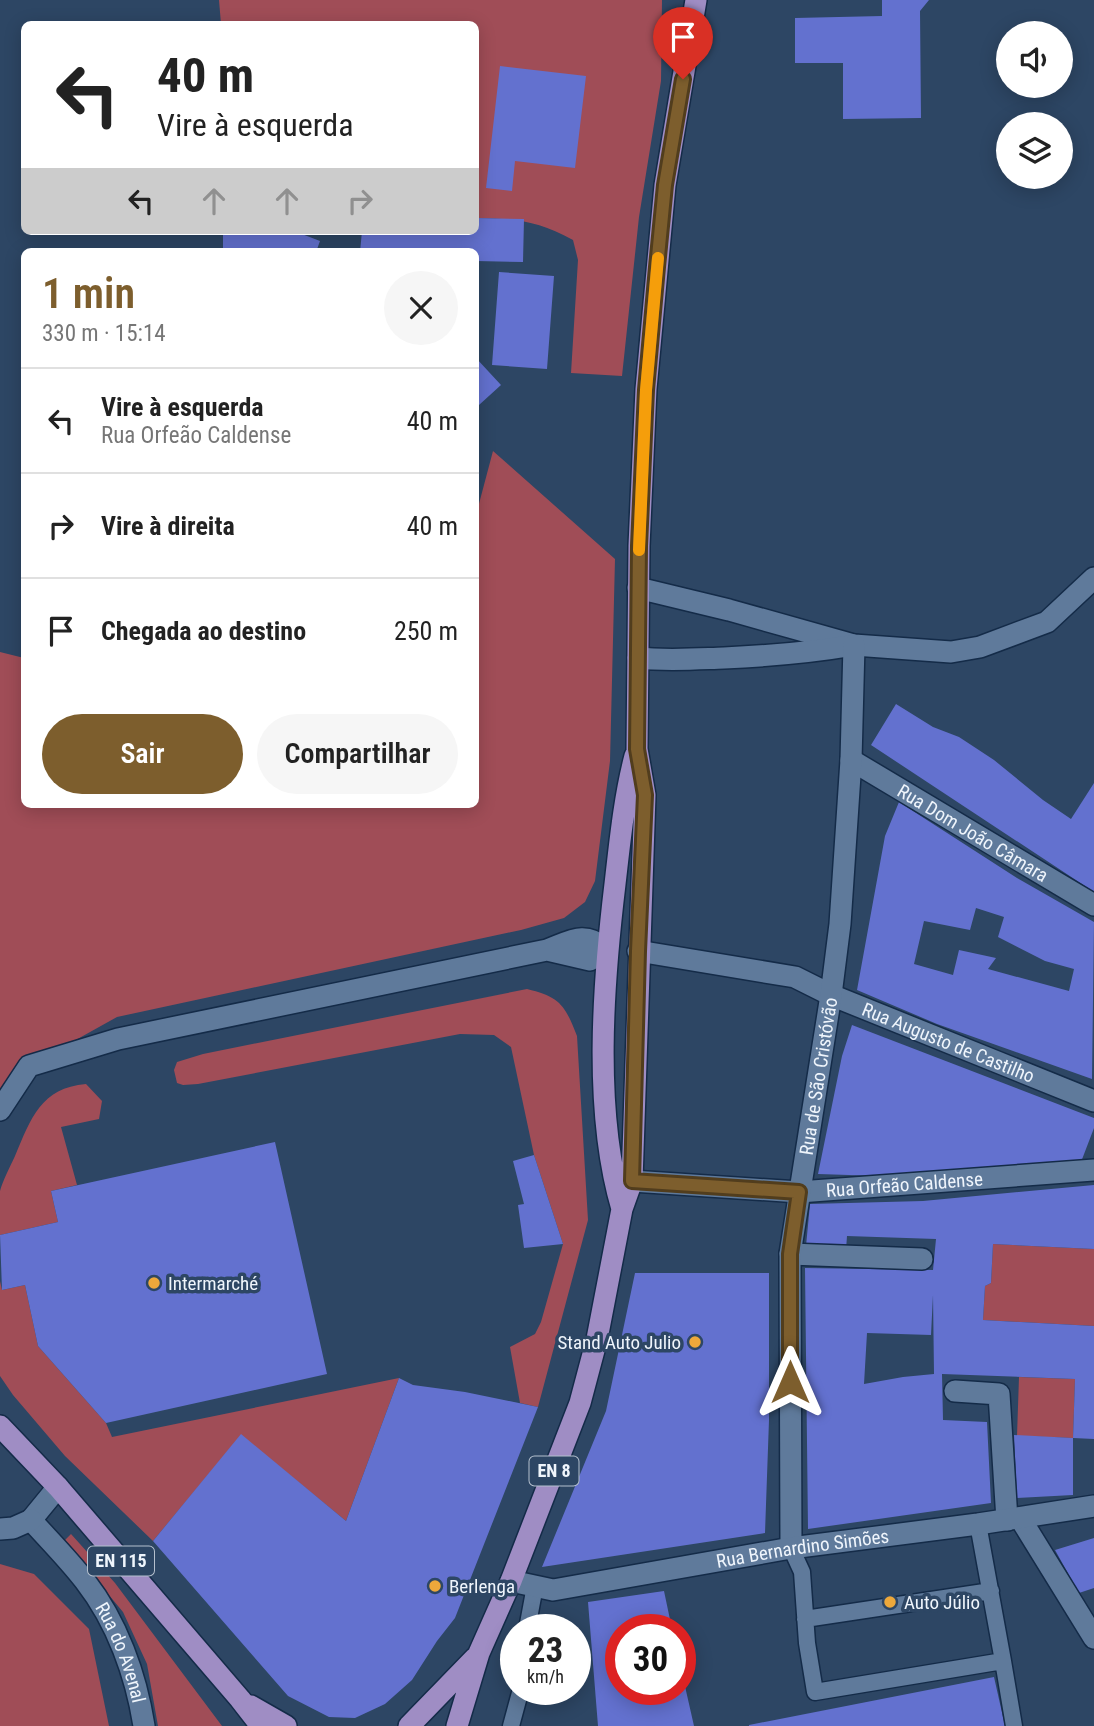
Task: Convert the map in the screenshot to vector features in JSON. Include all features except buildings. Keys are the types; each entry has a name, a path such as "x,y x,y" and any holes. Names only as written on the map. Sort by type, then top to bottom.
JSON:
{"main road":[{"name":"EN 8","path":"457,1726 479,1654 511,1581 580,1403 597,1339 622,1209 632,1181 645,795 637,749 638,588 646,390 665,185 696,0"},
{"name":"EN 8","path":"622,1209 612,1176 605,1096 607,949 626,793 637,749"},
{"path":"607,949 638,951"},
{"name":"EN 115","path":"0,1426 58,1487 261,1726"},
{"name":"EN 8","path":"409,1726 479,1654"},
{"name":"EN 115","path":"240,1699 286,1726"}],"street":[{"path":"638,588 855,645 951,652 980,647 1046,622 1094,578"},
{"path":"638,658 664,661 810,653 855,645"},
{"name":"Rua de São Cristóvão","path":"791,1548 790,1254 840,924 851,760 855,645"},
{"name":"Rua Dom João Câmara","path":"851,760 1094,905"},
{"path":"0,1110 29,1066 105,1043 547,950 590,960 607,949"},
{"name":"Rua Augusto de Castilho","path":"638,951 795,978 1094,1101"},
{"name":"Rua Orfeão Caldense","path":"632,1181 799,1192 1094,1170"},
{"path":"790,1254 922,1259"},
{"path":"955,1391 999,1394 1013,1519 1094,1638"},
{"path":"0,1530 31,1520 58,1487"},
{"name":"Rua Bernardino Simões","path":"511,1581 552,1590 791,1548 1094,1506"},
{"name":"Rua do Avenal","path":"31,1520 86,1582 113,1626 132,1675 144,1726"}],"lane":[{"path":"978,1524 1014,1726"},
{"path":"791,1548 802,1572 805,1619 816,1692 1003,1661"},
{"path":"530,1614 535,1586"},
{"path":"805,1619 991,1591"},
{"path":"511,1726 517,1705"}],"shaded area":[{"path":"219,0 662,0 661,81 639,217 622,376 571,373 578,260 573,240 548,228 526,222 479,218 479,21 221,21"},
{"path":"493,451 615,559 610,761 595,881 585,902 564,918 521,930 117,1017 29,1066 0,1110 0,652 21,657 21,808 479,808 479,504"},
{"path":"527,989 547,995 560,1004 577,1036 588,1220 538,1407 520,1403 510,1347 535,1334 541,1322 563,1244 534,1155 511,1047 494,1035 460,1034 198,1084 177,1083 174,1070 177,1062 203,1054"},
{"path":"86,1084 102,1101 99,1119 61,1127 77,1185 51,1191 58,1222 0,1235 0,1191 33,1118 40,1107 58,1092"},
{"path":"993,1244 1094,1249 1094,1326 983,1320 985,1286 991,1283"},
{"path":"0,1281 2,1290 25,1285 38,1346 106,1423 112,1437 399,1378 346,1521 241,1435 153,1541 65,1456 0,1376"},
{"path":"1019,1377 1075,1379 1073,1438 1017,1436"},
{"path":"71,1534 115,1583 222,1726 158,1726 147,1664 123,1612 64,1541"},
{"path":"0,1564 34,1574 89,1629 109,1726 0,1726"}],"slow traffic":[{"path":"639,550 646,390 658,258"}],"place":[{"name":"Intermarché","path":"154,1283"},
{"name":"Stand Auto Julio","path":"695,1342"},
{"name":"Berlenga","path":"435,1586"},
{"name":"Auto Júlio","path":"890,1602"}],"route":[{"path":"683,79 665,185 646,390 639,546 637,749 645,795 632,1181 799,1192 790,1254 790,1382"}]}
